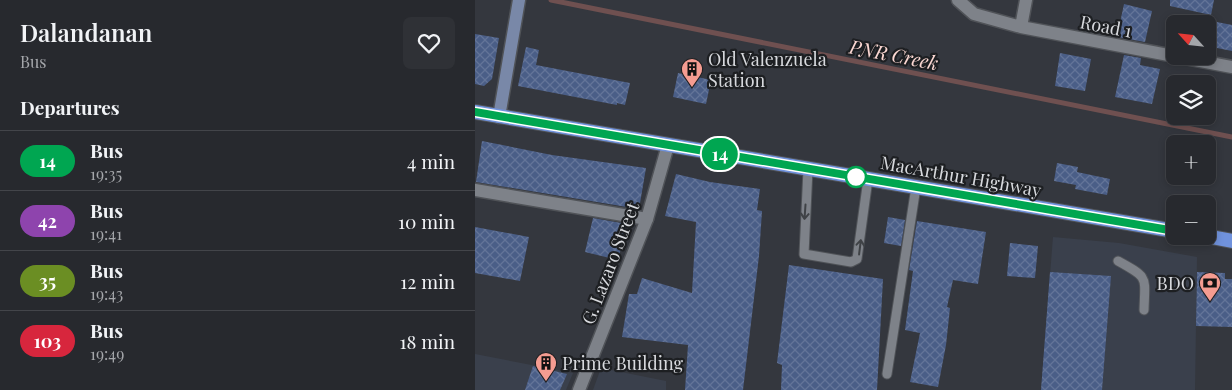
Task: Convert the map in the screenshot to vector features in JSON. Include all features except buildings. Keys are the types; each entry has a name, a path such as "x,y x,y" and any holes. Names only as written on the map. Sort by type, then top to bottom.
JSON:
{"highway":[{"name":"MacArthur Highway","path":"475,112 1166,229"},
{"path":"1216,238 1232,241"}],"main road":[{"path":"499,117 519,0"}],"street":[{"name":"Road 1","path":"958,0 974,14 1021,27 1232,67"},
{"path":"1021,27 1026,0"},
{"name":"G. Lazaro Street","path":"579,390 647,219 668,145"},
{"path":"475,190 647,219"}],"lane":[{"path":"808,169 804,254 851,262 857,259 868,179"},
{"path":"887,374 916,187"},
{"path":"1118,260 1141,274 1145,280 1144,310"}],"shaded area":[{"path":"1053,237 1119,243 1197,257 1195,390 1041,390"},
{"path":"475,354 573,373 566,390 475,390"},
{"path":"601,368 666,381 666,390 593,390"}],"waterway":[{"name":"PNR Creek","path":"551,0 1232,137"}],"bus line":[{"name":"14","path":"475,112 1166,229"}],"place":[{"name":"Old Valenzuela Station","path":"692,88"},
{"name":"BDO","path":"1210,302"},
{"name":"Prime Building","path":"546,382"}]}
